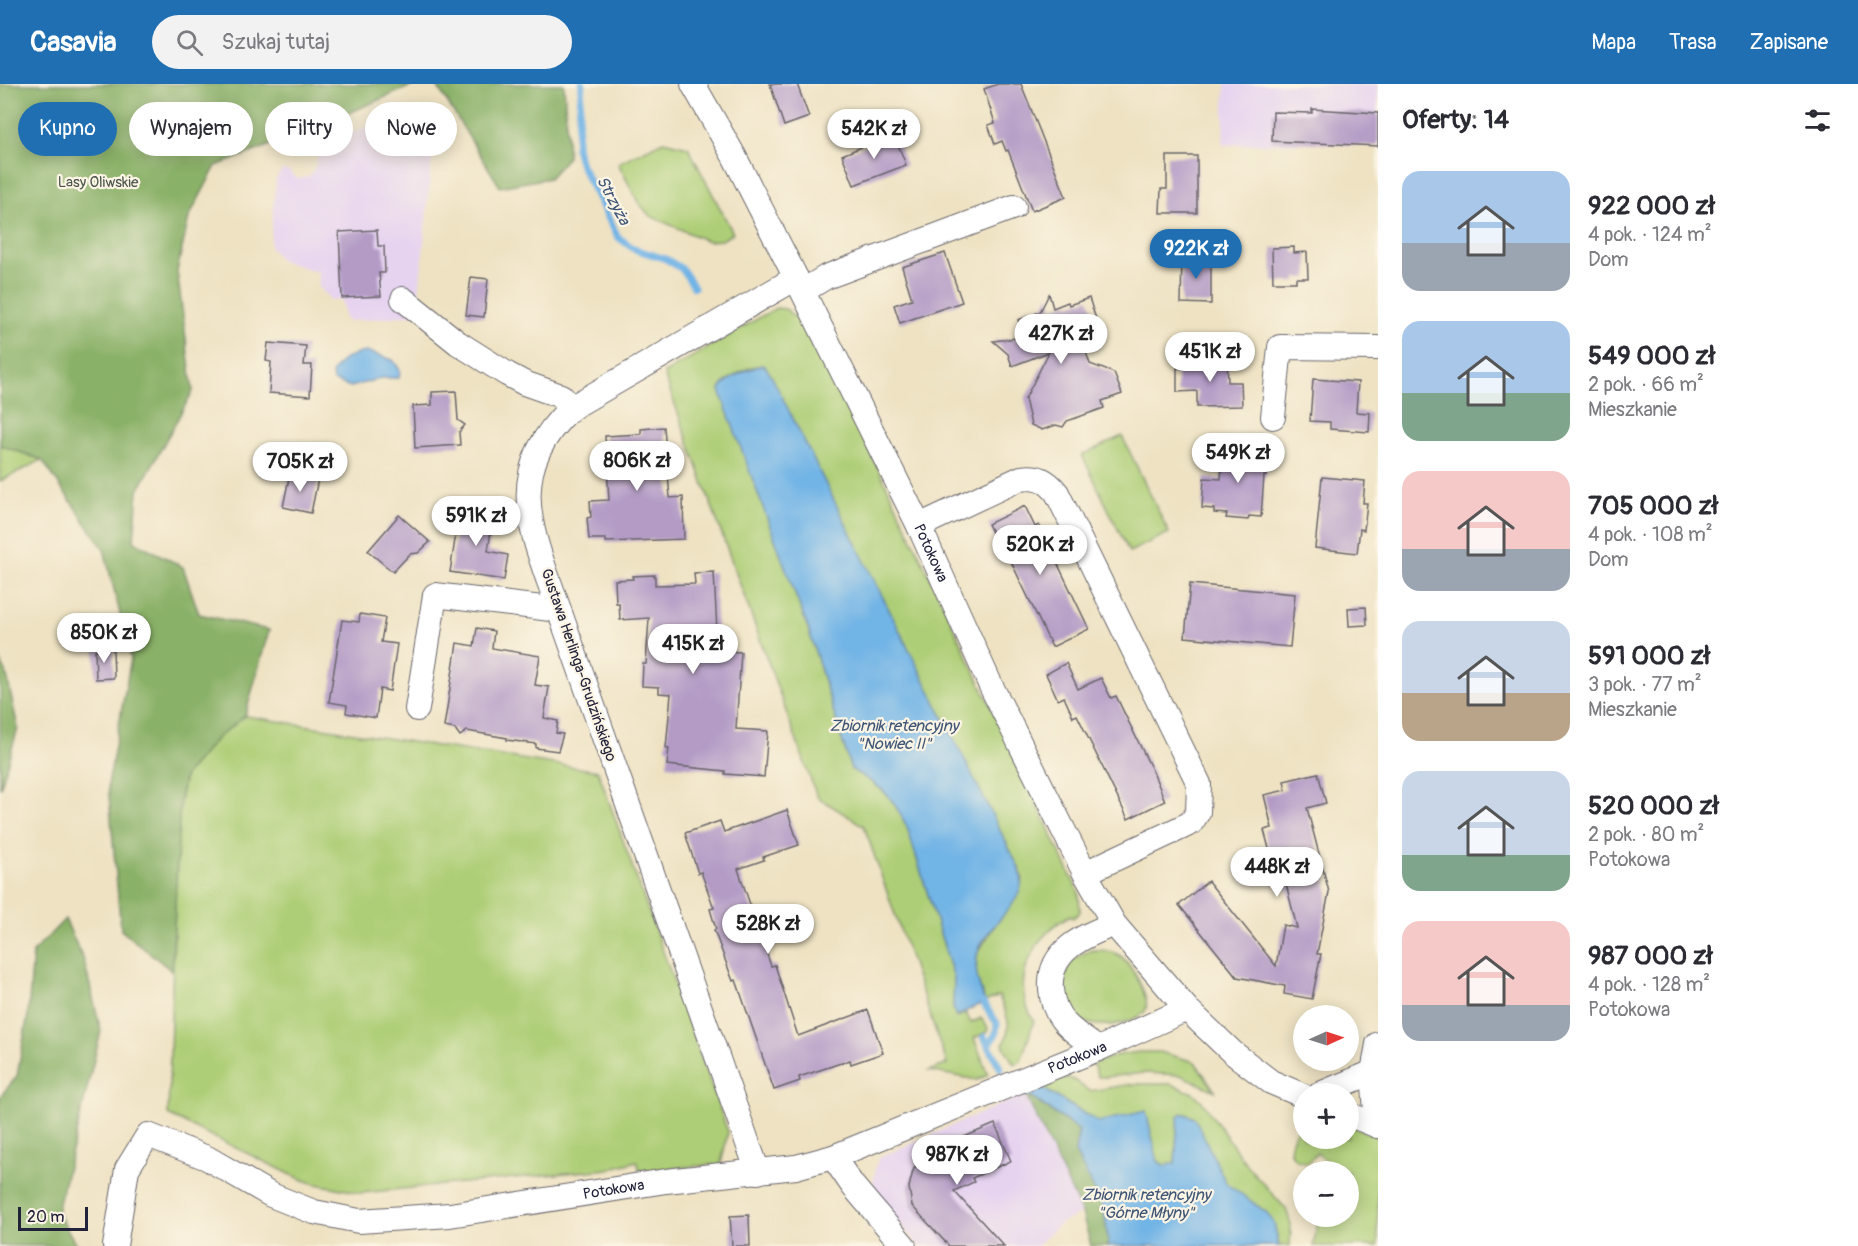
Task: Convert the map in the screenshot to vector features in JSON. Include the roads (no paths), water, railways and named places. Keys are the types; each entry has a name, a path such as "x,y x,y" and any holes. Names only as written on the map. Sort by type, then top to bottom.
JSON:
{"street":[{"name":"Potokowa","path":"693,84 734,156 800,285 919,526 990,684 1085,873 1114,924 1187,1009 1252,1068 1271,1082 1293,1091"},
{"name":"Gustawa Herlinga-Grudzińskiego","path":"758,1172 537,544 527,500 534,464 539,451 559,419 571,408 800,285 1014,207"},
{"path":"403,299 458,343 524,383 561,396 571,408"},
{"path":"1273,417 1280,347 1378,348"},
{"path":"919,526 1021,478 1032,476 1051,485 1062,503 1199,784 1198,812 1191,823 1085,873"},
{"path":"417,709 435,595 559,610"},
{"path":"1098,1049 1066,1024 1056,1012 1051,998 1050,979 1054,963 1062,952 1079,939 1114,924"},
{"name":"Potokowa","path":"115,1246 127,1169 148,1135 207,1158 271,1195 314,1212 359,1221 450,1215 666,1181 796,1167 833,1157 1098,1049 1187,1009"},
{"path":"1359,1118 1378,1126 1372,1072 1378,1044"},
{"path":"1346,1083 1372,1072"},
{"path":"833,1157 853,1186 904,1246"}],"water":[{"path":"368,352 393,360 400,370 399,378 381,378 351,387 333,381 332,374 342,361"},
{"name":"Zbiornik retencyjny \"Nowiec II\"","path":"761,365 765,366 772,377 1020,870 1022,882 1019,893 1013,904 988,934 977,956 979,985 985,1002 956,1016 953,1007 954,978 907,827 896,806 885,792 851,769 809,631 722,397 720,389 729,380"},
{"name":"Zbiornik retencyjny \"Górne Młyny\"","path":"1042,1088 1098,1122 1146,1111 1158,1162 1167,1166 1169,1163 1175,1164 1178,1117 1182,1113 1195,1118 1226,1183 1267,1213 1274,1223 1279,1246 1109,1246 1104,1209 1075,1152 1079,1130 1027,1094"}],"waterway":[{"name":"Strzyża","path":"582,84 576,148 581,165 618,237 634,249 666,259 682,269 694,287"},
{"path":"983,1003 997,1023 996,1034 988,1045"},
{"name":"Strzyża","path":"984,1037 1001,1069"}],"park label":[{"name":"Lasy Oliwskie","path":"98,182"}]}
